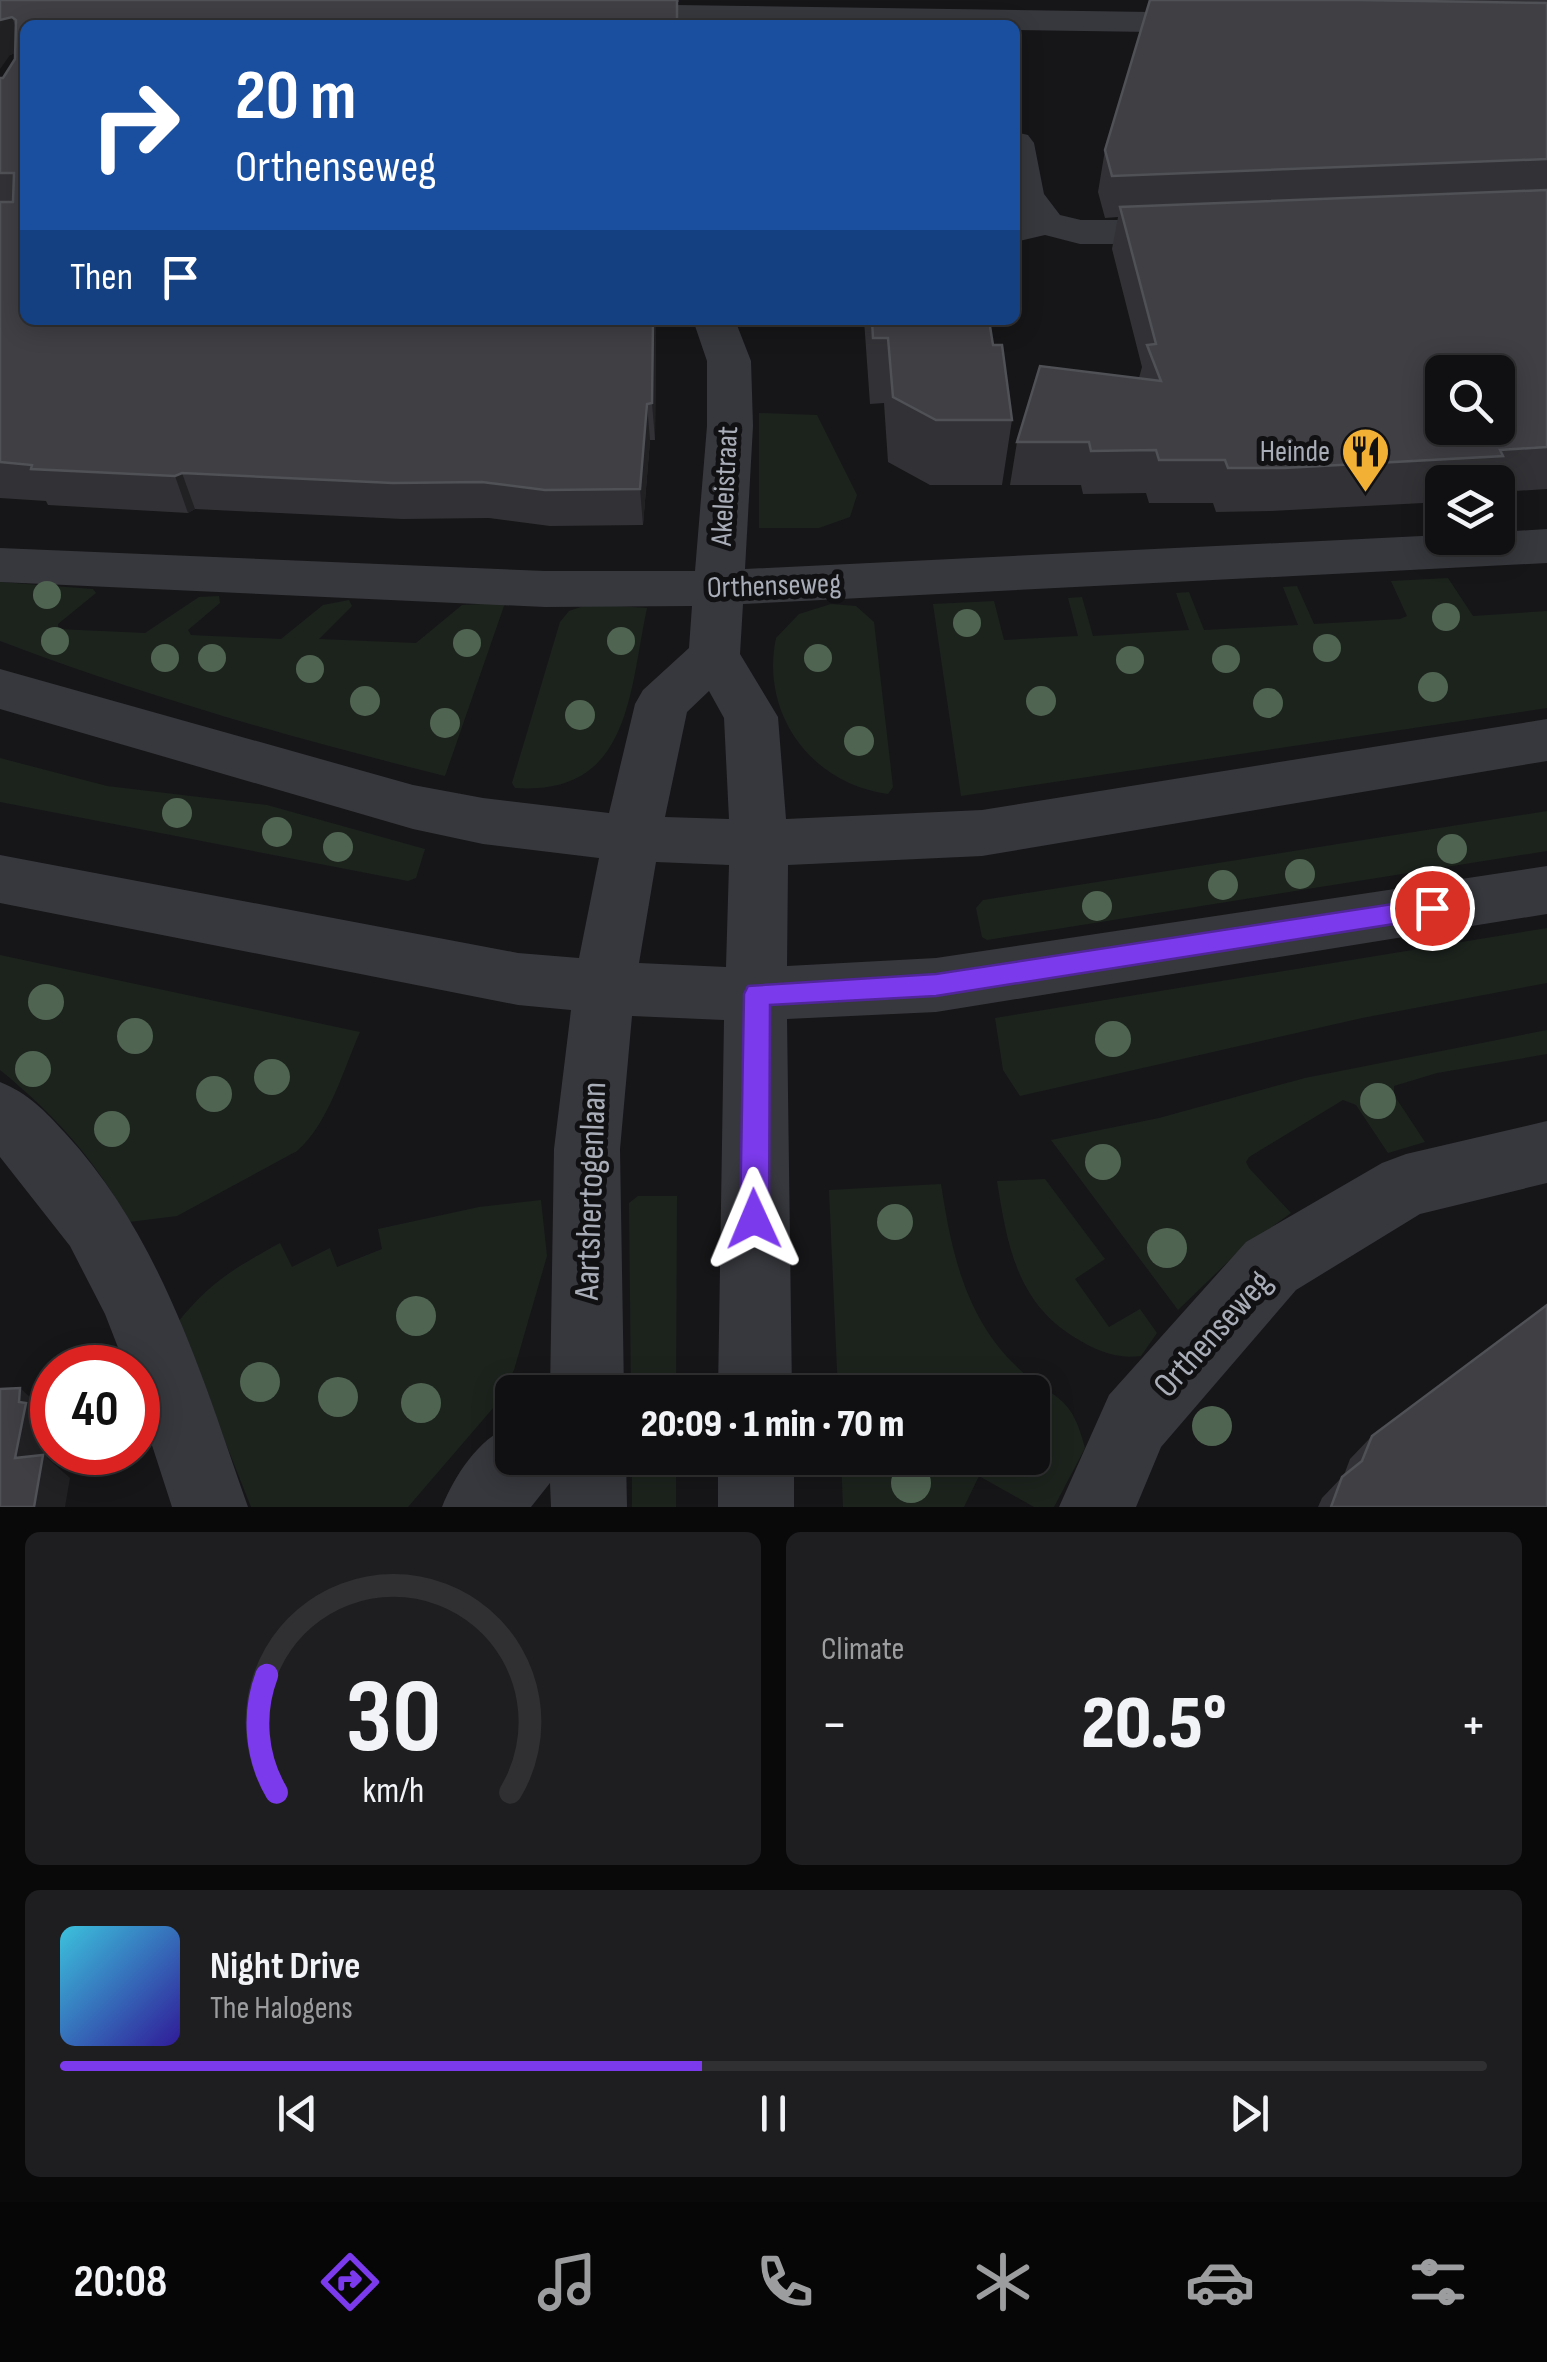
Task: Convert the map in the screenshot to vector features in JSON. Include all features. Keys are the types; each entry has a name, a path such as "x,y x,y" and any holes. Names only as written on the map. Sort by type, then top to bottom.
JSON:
{"street":[{"path":"1019,20 1089,10 1250,23"},
{"path":"568,14 822,20"},
{"path":"1020,170 1030,227 1126,234 1234,230"},
{"name":"Akeleistraat","path":"714,656 730,426 729,361 716,325"},
{"name":"Orthenseweg","path":"0,564 545,589 720,588 1547,546"},
{"path":"604,989 632,836 662,704 714,656 751,717 758,840 755,1375"},
{"path":"0,689 393,802 480,821 632,836 758,840 919,838 982,833 1547,740"},
{"path":"0,879 418,962 604,989 757,994 936,985 1547,890"},
{"name":"Aartshertogenlaan","path":"584,1375 587,1149 604,989"},
{"path":"0,1112 38,1149 94,1224 133,1300 162,1369 210,1507"},
{"name":"Orthenseweg","path":"1097,1507 1136,1421 1271,1266 1406,1186 1547,1152"},
{"path":"480,1507 508,1475"},
{"path":"588,1475 589,1507"},
{"path":"756,1475 756,1507"}],"shaded area":[{"path":"759,413 817,415 857,495 850,517 819,528 759,528"},
{"path":"1448,578 1473,616 1547,611 1547,708 961,796 933,604 994,601 1004,640 1078,636 1068,598 1082,597 1093,636 1189,630 1176,593 1189,592 1204,630 1298,625 1283,587 1297,586 1314,624 1400,619 1407,616 1391,581"},
{"path":"0,582 93,589 96,593 58,624 58,629 145,633 199,597 219,596 220,603 188,630 191,635 281,639 323,605 349,600 352,606 319,639 416,643 462,605 505,603 445,776 221,715 0,641"},
{"path":"590,604 647,608 628,704 618,732 603,757 582,775 553,786 515,788 512,783 560,622 569,611"},
{"path":"831,604 856,606 874,622 893,787 888,794 861,788 815,761 784,719 776,693 776,638 799,614"},
{"path":"0,758 107,786 267,805 425,849 416,878 408,881 0,802"},
{"path":"1547,811 1547,851 987,940 982,937 976,908 983,900"},
{"path":"1547,928 1547,983 1362,1018 1020,1096 1003,1070 995,1018"},
{"path":"0,955 360,1032 327,1111 297,1151 177,1216 129,1222 72,1139 0,1070"},
{"path":"1547,1030 1547,1054 1437,1073 1394,1086 1394,1095 1425,1142 1388,1153 1356,1105 1343,1100 1249,1157 1249,1168 1291,1213 1239,1251 1178,1310 1051,1140 1159,1118 1305,1078"},
{"path":"1045,1179 1105,1259 1075,1279 1109,1327 1140,1309 1157,1333 1141,1356 1106,1353 1074,1337 1054,1323 1027,1288 1010,1248 997,1181"},
{"path":"941,1184 955,1256 971,1301 996,1343 1026,1375 837,1375 829,1190"},
{"path":"638,1196 677,1196 676,1375 631,1375 629,1203"},
{"path":"541,1200 547,1256 514,1370 511,1375 495,1375 494,1407 408,1507 251,1507 178,1322 225,1276 280,1243 292,1267 330,1248 337,1267 382,1249 378,1229 479,1207"},
{"path":"1050,1392 1072,1414 1085,1448 1054,1507 1034,1507 979,1476 964,1507 843,1507 842,1475 1050,1475"},
{"path":"632,1475 676,1475 676,1507 632,1507"}],"building":[{"path":"0,0 677,0 677,20 20,20 20,325 653,325 652,403 647,404 640,489 545,490 482,482 393,483 182,473 175,476 31,469 32,465 0,462 0,202 13,202 14,173 0,173 0,78 15,59 16,20 0,20"},
{"path":"1150,0 1547,3 1547,159 1112,176 1105,150"},
{"path":"1547,190 1547,447 1500,450 1503,456 1228,468 1225,460 1159,460 1156,450 1091,451 1089,442 1017,442 1040,366 1161,381 1147,345 1156,344 1120,207"},
{"path":"872,325 990,325 993,345 1002,345 1012,420 936,420 893,397 888,338 873,338"},
{"path":"1547,1305 1547,1507 1331,1507 1342,1477 1362,1461 1372,1436"},
{"path":"20,1388 19,1402 26,1403 15,1458 30,1456 30,1475 40,1475 34,1507 0,1507 0,1389"}],"place":[{"name":"Heinde","path":"1365,494"}],"route":[{"path":"754,1219 757,994 936,985 1432,908"}]}
